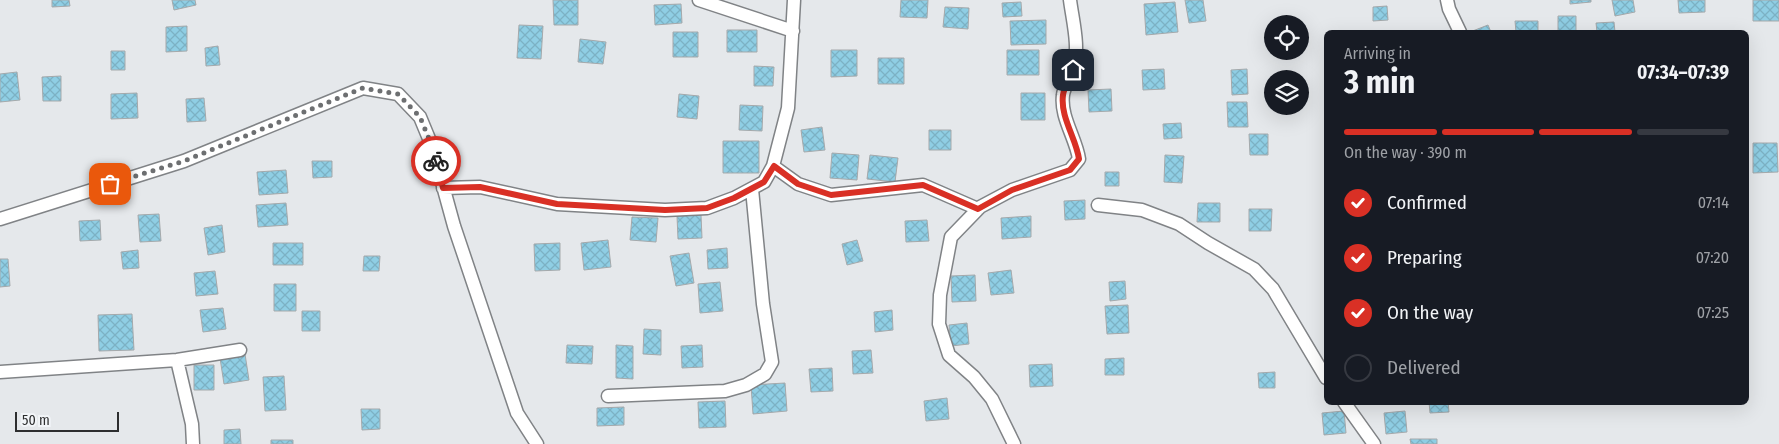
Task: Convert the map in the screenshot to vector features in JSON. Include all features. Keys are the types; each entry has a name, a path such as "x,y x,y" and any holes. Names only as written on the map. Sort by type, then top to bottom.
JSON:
{"street":[{"path":"699,0 793,31"},
{"path":"443,188 480,187 557,204 665,210 707,208 752,189 764,182 774,166 788,108 794,0"},
{"path":"1014,444 992,399 974,376 949,355 939,324 940,295 951,237 978,209 1012,190 1070,170 1079,159 1077,146 1064,112 1063,94 1073,70 1077,49 1070,0"},
{"path":"1447,0 1459,30"},
{"path":"0,219 184,161 363,88 398,94 420,117 432,146 454,226 517,413 537,444"},
{"path":"774,166 798,184 831,195 923,185 978,209"},
{"path":"608,396 726,391 746,385 765,374 772,362 763,304 752,189"},
{"path":"1098,205 1142,210 1179,224 1254,269 1273,289 1324,375"},
{"path":"0,372 177,360 240,350"},
{"path":"177,360 192,424 193,444"},
{"path":"1346,405 1374,444"}],"building":[{"path":"52,0 69,0 70,6 52,7"},
{"path":"172,0 195,0 196,5 174,10"},
{"path":"553,0 578,0 578,25 554,25"},
{"path":"901,0 928,0 927,18 900,17"},
{"path":"1185,0 1203,0 1206,21 1189,23"},
{"path":"1570,0 1591,0 1591,2 1570,4"},
{"path":"1612,0 1633,0 1635,12 1615,16"},
{"path":"1678,0 1705,0 1705,12 1679,13"},
{"path":"1753,0 1779,0 1779,21 1753,21"},
{"path":"1021,2 1022,16 1003,17 1002,3"},
{"path":"1175,2 1178,32 1146,35 1144,4"},
{"path":"681,4 682,23 655,25 654,5"},
{"path":"1387,6 1388,20 1373,21 1373,7"},
{"path":"945,7 969,8 968,29 943,27"},
{"path":"1558,16 1576,16 1576,30 1558,30"},
{"path":"1046,20 1046,44 1011,45 1010,21"},
{"path":"1515,21 1538,21 1538,30 1516,30"},
{"path":"1614,22 1615,30 1597,30 1596,23"},
{"path":"519,25 543,26 541,59 517,58"},
{"path":"1488,25 1490,30 1475,30"},
{"path":"187,26 187,51 166,52 166,27"},
{"path":"727,30 757,30 757,52 727,52"},
{"path":"673,32 698,32 698,57 673,57"},
{"path":"580,39 606,42 603,64 578,62"},
{"path":"218,46 220,65 206,66 205,48"},
{"path":"831,50 857,50 857,76 831,77"},
{"path":"1007,50 1039,50 1039,75 1007,75"},
{"path":"111,51 125,51 125,70 111,70"},
{"path":"878,58 904,58 904,84 878,84"},
{"path":"754,66 774,67 773,86 754,86"},
{"path":"1164,69 1165,89 1143,90 1142,70"},
{"path":"1247,69 1248,94 1232,95 1231,70"},
{"path":"17,72 20,100 0,102 0,74"},
{"path":"61,76 61,101 43,101 42,77"},
{"path":"1111,89 1112,111 1089,112 1088,90"},
{"path":"137,93 138,118 111,119 111,94"},
{"path":"1021,93 1045,93 1045,120 1021,120"},
{"path":"679,94 699,96 697,119 677,117"},
{"path":"204,98 206,121 187,122 186,99"},
{"path":"1227,102 1247,102 1248,127 1228,127"},
{"path":"740,105 763,106 762,131 739,130"},
{"path":"1181,123 1182,138 1164,139 1163,124"},
{"path":"822,127 825,150 804,152 801,130"},
{"path":"929,130 951,130 951,150 929,150"},
{"path":"1249,134 1268,134 1268,155 1250,155"},
{"path":"723,141 759,141 759,173 723,173"},
{"path":"1753,143 1777,143 1778,172 1753,173"},
{"path":"832,153 859,155 857,180 830,178"},
{"path":"870,155 898,158 895,182 867,179"},
{"path":"1165,155 1184,156 1182,183 1164,182"},
{"path":"312,161 332,161 332,177 313,178"},
{"path":"286,170 288,193 259,195 257,172"},
{"path":"1105,172 1119,172 1119,186 1105,186"},
{"path":"1085,200 1085,219 1065,220 1064,201"},
{"path":"286,203 288,225 258,227 256,205"},
{"path":"1198,203 1220,203 1220,222 1197,222"},
{"path":"1249,209 1272,209 1271,231 1249,231"},
{"path":"159,214 161,241 140,242 138,215"},
{"path":"701,215 702,238 678,239 677,216"},
{"path":"1031,216 1031,237 1002,239 1001,218"},
{"path":"632,217 658,218 656,242 630,240"},
{"path":"100,220 101,240 80,241 79,221"},
{"path":"927,220 929,241 906,242 905,221"},
{"path":"222,225 225,252 208,255 204,228"},
{"path":"608,240 611,267 584,270 581,243"},
{"path":"857,240 863,261 847,265 842,244"},
{"path":"273,243 303,243 303,265 273,265"},
{"path":"560,243 560,270 535,271 534,244"},
{"path":"727,248 728,268 708,269 707,250"},
{"path":"138,250 139,268 123,269 121,252"},
{"path":"689,253 694,283 676,286 670,256"},
{"path":"364,256 380,256 379,271 363,271"},
{"path":"0,259 8,259 10,286 0,287"},
{"path":"1011,270 1014,293 991,295 988,273"},
{"path":"215,271 218,294 196,296 194,273"},
{"path":"975,275 976,301 952,302 951,276"},
{"path":"1125,281 1126,299 1110,301 1109,282"},
{"path":"720,282 723,311 700,313 698,284"},
{"path":"274,284 296,284 296,311 274,311"},
{"path":"1128,305 1129,333 1107,334 1105,306"},
{"path":"223,308 226,329 203,332 200,310"},
{"path":"892,310 893,330 875,332 874,312"},
{"path":"302,311 320,311 320,331 302,331"},
{"path":"132,314 134,350 99,351 98,315"},
{"path":"967,323 969,344 951,346 949,325"},
{"path":"644,329 661,330 661,355 643,354"},
{"path":"567,345 593,346 592,364 566,363"},
{"path":"616,345 633,346 633,379 616,378"},
{"path":"702,345 703,367 682,368 681,346"},
{"path":"871,350 873,373 853,374 852,351"},
{"path":"245,354 249,380 224,384 220,358"},
{"path":"1124,358 1124,375 1105,375 1105,359"},
{"path":"1052,364 1053,386 1030,387 1029,365"},
{"path":"194,365 214,365 214,390 194,390"},
{"path":"832,368 833,391 811,392 809,369"},
{"path":"1275,372 1275,388 1259,388 1258,373"},
{"path":"284,376 286,410 265,411 263,377"},
{"path":"785,383 787,411 753,414 751,385"},
{"path":"947,398 949,419 926,421 924,401"},
{"path":"725,401 726,427 699,428 698,402"},
{"path":"1429,405 1448,405 1449,412 1430,413"},
{"path":"624,407 624,425 597,426 597,408"},
{"path":"361,409 380,409 380,429 362,430"},
{"path":"1344,411 1346,433 1324,435 1322,413"},
{"path":"1405,411 1407,432 1386,434 1384,413"},
{"path":"240,429 241,444 224,444 224,430"},
{"path":"1410,439 1437,439 1437,444 1411,444"},
{"path":"271,440 293,440 293,444 271,444"}],"way so far":[{"path":"110,184 184,161 363,88 398,94 420,117 436,161"}],"route":[{"path":"436,161 443,188 480,187 557,204 665,210 707,208 734,198 764,182 774,166 798,184 831,195 923,185 978,209 1012,190 1070,170 1079,159 1077,146 1064,112 1063,94 1073,70"}]}
